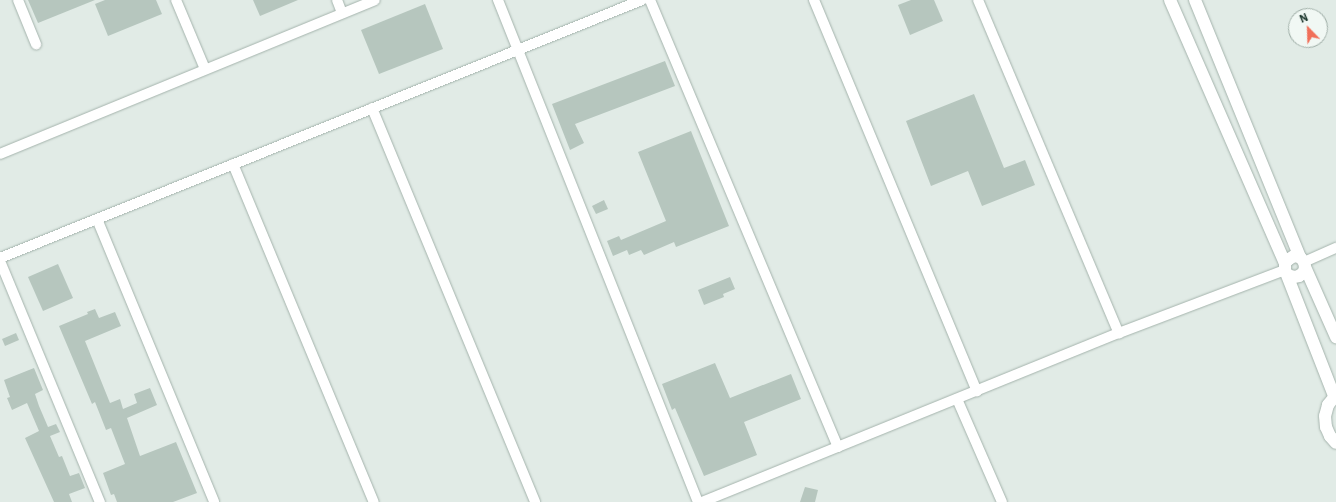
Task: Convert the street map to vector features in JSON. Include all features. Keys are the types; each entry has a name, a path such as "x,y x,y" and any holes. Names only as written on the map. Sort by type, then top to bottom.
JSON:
{"street":[{"path":"18,0 36,44"},
{"path":"176,0 205,69"},
{"path":"337,0 342,13"},
{"path":"0,154 375,0"},
{"path":"498,0 698,502"},
{"path":"100,502 0,259 642,0"},
{"path":"650,0 838,447"},
{"path":"814,0 977,391"},
{"path":"978,0 1119,333"},
{"path":"1170,0 1286,269 1335,396 1328,405 1325,416 1326,426 1330,436 1336,443"},
{"path":"1195,0 1303,262 1336,337"},
{"path":"372,108 535,502"},
{"path":"233,164 374,502"},
{"path":"98,219 214,502"},
{"path":"1303,262 1336,248"},
{"path":"1286,269 1289,259 1294,256 1303,262"},
{"path":"1286,269 1294,277 1299,276 1304,272 1303,262"},
{"path":"702,502 1119,333 1286,269"},
{"path":"957,399 1002,502"}],"building":[{"path":"28,0 95,0 38,23"},
{"path":"105,0 156,0 162,14 108,36 95,4"},
{"path":"253,0 298,0 260,16"},
{"path":"911,0 934,0 943,21 910,35 898,5"},
{"path":"425,4 443,49 379,74 361,30"},
{"path":"665,61 675,86 575,124 584,143 570,150 552,104"},
{"path":"974,94 1004,168 1025,160 1035,185 982,206 968,171 931,186 906,121"},
{"path":"691,131 729,226 676,247 674,242 644,255 641,250 629,255 627,250 613,256 607,241 619,236 621,240 666,221 638,152"},
{"path":"604,200 608,209 596,214 592,206"},
{"path":"58,264 73,298 43,311 28,277"},
{"path":"730,277 735,289 723,294 724,297 704,305 698,290"},
{"path":"95,309 99,318 115,312 121,326 85,341 110,403 120,399 123,409 137,403 134,394 150,388 157,405 127,418 140,456 176,442 197,493 173,502 117,502 114,494 111,495 103,473 125,464 111,428 106,430 95,402 92,404 59,326 88,314 87,312"},
{"path":"16,333 19,340 5,346 2,339"},
{"path":"715,363 730,398 791,374 801,399 744,422 757,455 704,476 675,408 672,410 662,384"},
{"path":"34,368 43,390 35,394 39,406 48,427 56,424 60,432 50,436 59,457 62,456 70,476 79,473 85,488 69,494 72,502 54,502 25,438 39,431 27,403 12,410 7,398 10,397 4,380"},
{"path":"805,487 818,490 815,502 800,502"}]}
